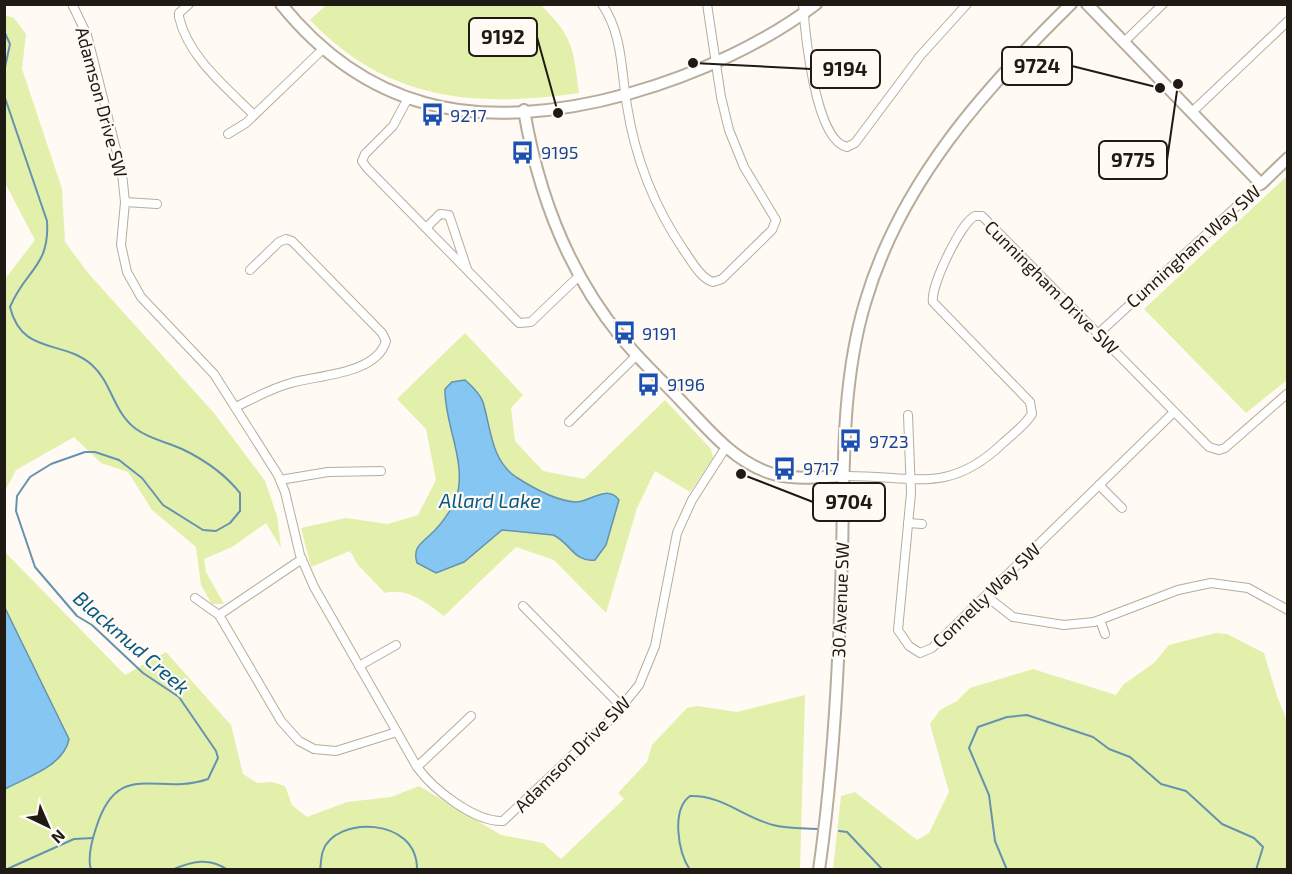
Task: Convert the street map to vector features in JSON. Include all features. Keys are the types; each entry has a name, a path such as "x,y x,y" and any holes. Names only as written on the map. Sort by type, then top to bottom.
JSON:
{"street":[{"name":"Adamson Drive SW","path":"72,4 87,35 122,173 125,202 121,244 124,262 133,285 147,304 214,374 236,407 280,480 302,559 314,587 417,767 430,783 454,802 491,819 503,821 622,707 639,685 653,654 672,554 681,524 692,500 726,447"},
{"path":"189,4 179,13 179,17 191,45 207,67 254,116"},
{"path":"281,4 322,49 362,77 408,98 450,109 476,112 524,110 625,95 716,63 760,41 803,9 816,4"},
{"path":"603,4 613,23 618,42 625,95 636,148 660,209 702,274 710,281 716,282 772,230 776,220 750,179 733,143 723,108 707,4"},
{"path":"803,9 815,90 820,108 840,145 847,147 855,143 920,56 967,4"},
{"name":"30 Avenue SW","path":"820,866 837,694 848,396 856,339 871,283 889,239 921,179 959,126 1010,66 1071,4"},
{"path":"1087,4 1260,184"},
{"path":"1124,42 1163,4"},
{"path":"1192,112 1287,21"},
{"path":"228,134 254,116 322,49"},
{"path":"408,98 393,126 365,154 362,161 467,271 517,322 524,325 533,320 579,276"},
{"path":"524,110 532,159 543,194 579,276 607,319 637,355 726,447 757,468 777,475 844,476"},
{"name":"Cunningham Way SW","path":"1099,333 1287,158"},
{"name":"Adamson Drive SW","path":"125,202 157,204"},
{"path":"426,228 442,213 449,215 467,271"},
{"name":"Cunningham Drive SW","path":"844,476 944,478 975,467 1033,412 1030,402 933,302 933,292 938,278 969,219 979,215 986,219 1209,447 1219,450 1230,444 1287,393"},
{"path":"236,407 290,383 347,372 380,351 386,341 382,333 292,241 286,239 279,242 250,270"},
{"path":"568,422 637,355"},
{"name":"Connelly Way SW","path":"910,477 898,630 913,650 920,653 928,651 986,596 1174,412"},
{"path":"908,415 910,477"},
{"path":"280,480 328,472 381,471"},
{"path":"1099,485 1122,507"},
{"path":"908,523 922,524"},
{"path":"219,615 302,559"},
{"path":"986,596 1004,612 1024,620 1074,625 1100,620 1178,590 1211,583 1254,590 1287,610"},
{"path":"195,598 219,615 281,721 299,741 314,749 336,752 397,732"},
{"path":"1110,605 1114,615"},
{"path":"523,606 622,707"},
{"path":"1100,620 1105,634"},
{"path":"359,666 396,645"},
{"path":"417,767 471,716"}],"green space":[{"path":"327,4 541,5 560,26 570,44 579,93 504,99 468,98 402,83 370,68 339,47 310,20"},
{"path":"5,15 14,18 26,34 22,69 62,189 65,242 88,273 214,413 265,481 277,516 281,548 266,523 232,547 204,559 206,572 224,604 212,604 201,585 196,547 152,510 128,472 101,463 74,437 16,470 5,491 5,279 35,240 5,183"},
{"path":"1287,176 1287,380 1246,413 1144,309"},
{"path":"465,333 523,395 511,408 515,441 543,471 584,479 665,400 711,449 713,458 690,492 655,471 637,508 606,613 554,560 516,547 444,616 424,601 409,594 385,593 358,565 350,551 311,567 301,528 346,518 388,524 418,515 436,480 426,429 397,399"},
{"path":"4,551 125,675 166,652 231,725 243,774 257,783 272,782 285,786 292,805 307,817 347,802 391,797 419,786 501,835 543,843 561,859 624,799 618,793 647,762 652,745 687,708 697,706 737,712 805,695 800,869 5,869"},
{"path":"1216,633 1227,634 1264,653 1287,721 1287,869 833,869 841,796 855,792 917,840 929,833 949,792 930,724 940,710 957,701 970,688 1033,669 1116,695 1124,684 1154,663 1169,645"}],"water":[{"name":"Allard Lake","path":"465,380 482,399 493,443 501,462 516,477 545,493 568,501 576,502 604,494 614,495 619,500 606,545 595,560 582,558 553,535 502,530 464,562 436,573 417,563 417,549 442,522 456,499 459,485 458,458 448,416 445,389 452,382"},
{"path":"5,608 69,739 60,757 52,764 5,789"}],"waterway":[{"name":"Blackmud Creek","path":"4,31 10,44 4,72"},
{"name":"Blackmud Creek","path":"4,95 47,221 45,249 41,259 10,307 16,322 24,333 34,340 81,357 92,365 104,380 122,414 136,429 199,458 221,473 240,493 240,511 230,523 216,531 203,530 163,505 142,478 119,460 95,452 85,452 51,464 30,477 17,496 16,511 35,567 77,616 92,625 143,673 179,697 216,751 218,758 208,779 189,783 141,784 128,786 116,793 105,806 94,833 90,854 91,870"},
{"name":"Blackmud Creek","path":"1007,870 995,841 989,795 969,748 978,727 1007,717 1027,715 1093,737 1109,749 1130,757 1161,784 1186,791 1222,824 1254,838 1263,847 1256,870"},
{"name":"Blackmud Creek","path":"690,870 682,853 678,832 680,811 690,796 712,799 773,825 820,829"},
{"name":"Blackmud Creek","path":"320,870 323,851 330,840 342,832 358,827 374,827 391,831 404,839 414,852 417,870"},
{"name":"Blackmud Creek","path":"839,831 847,832 883,870"},
{"path":"5,870 74,839 93,838"},
{"name":"Blackmud Creek","path":"172,870 200,862 214,863 228,870"}],"place":[{"name":"9194","path":"693,63"},
{"name":"9775","path":"1178,84"},
{"name":"9724","path":"1160,88"},
{"name":"9192","path":"558,113"},
{"name":"9217","path":"432,115"},
{"name":"9195","path":"523,152"},
{"name":"9191","path":"624,333"},
{"name":"9196","path":"649,384"},
{"name":"9723","path":"851,441"},
{"name":"9717","path":"785,468"},
{"name":"9704","path":"741,474"}]}
